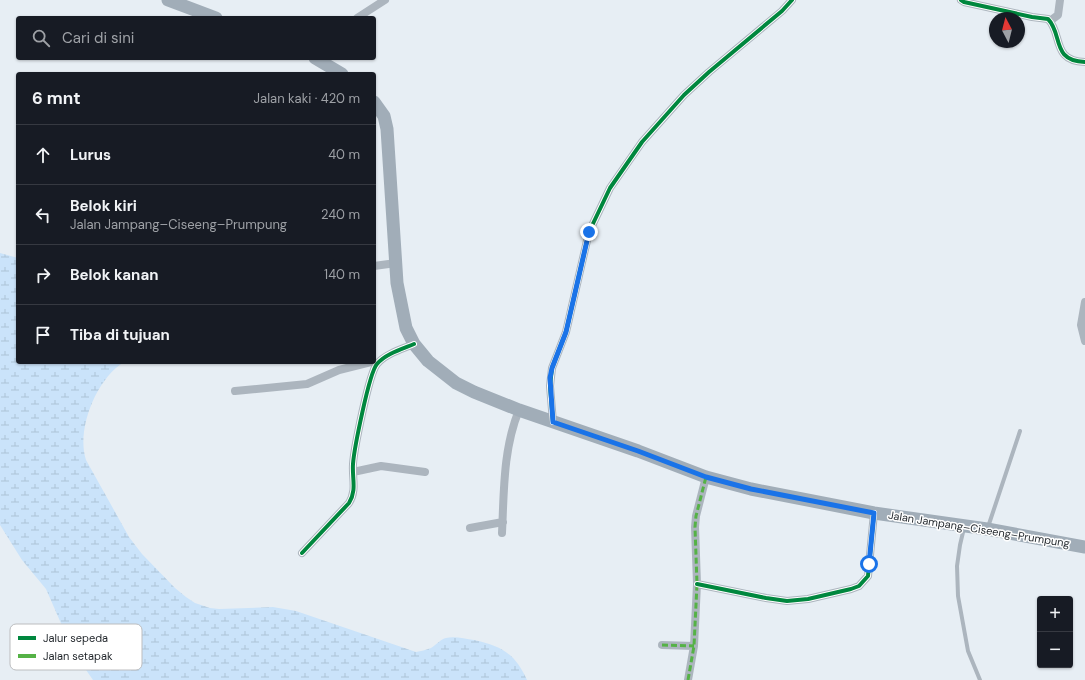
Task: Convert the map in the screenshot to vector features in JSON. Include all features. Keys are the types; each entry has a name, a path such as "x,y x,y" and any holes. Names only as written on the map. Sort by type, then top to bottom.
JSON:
{"main road":[{"path":"168,0 211,16"},
{"path":"318,60 339,72"},
{"name":"Jalan Jampang–Ciseeng–Prumpung","path":"376,105 384,116 387,129 397,283 406,328 414,344 428,361 456,383 519,410 638,451 706,477 751,489 874,513 987,529 1085,547"}],"street":[{"path":"360,16 385,0"},
{"path":"553,422 550,386 552,368 566,332 589,232 610,188 642,142 684,95 782,11 792,0"},
{"path":"1050,21 1058,15 1060,0"},
{"path":"963,1 1047,19 1050,21 1061,51 1069,58 1076,61 1085,62"},
{"path":"376,266 396,263"},
{"path":"1085,302 1081,325 1085,341"},
{"path":"376,361 414,344"},
{"path":"235,391 307,384 339,370 363,364"},
{"path":"302,553 353,497 354,454 370,380 376,364"},
{"path":"502,532 506,458 511,433 519,410"},
{"path":"353,472 381,466 425,472"},
{"path":"688,680 694,646 697,584 695,527 696,516 706,477"},
{"path":"697,584 787,601 808,599 859,586 868,576 874,513"},
{"path":"470,528 503,522"},
{"path":"662,646 694,646"}],"lane":[{"path":"987,529 1020,431"},
{"path":"965,526 957,566 958,596 968,651 980,680"}],"green space":[{"path":"0,253 16,257 16,364 122,364 105,380 91,406 86,420 84,434 86,460 129,537 142,554 175,588 186,597 195,603 210,608 273,607 296,611 416,652 431,648 449,637 474,640 492,645 506,652 517,663 527,680 93,680 86,670 142,670 142,624 61,624 46,589 22,560 0,525"}],"marked path":[{"path":"688,680 694,646 697,584 695,527 696,516 706,477"},
{"path":"662,645 694,646"}],"cycle path":[{"path":"553,422 550,386 552,368 566,332 589,232 610,188 642,142 684,95 782,11 792,0"},
{"path":"961,0 964,2 1032,17 1048,19 1053,25 1062,52 1067,57 1085,62"},
{"path":"302,553 349,503 353,494 353,464 356,444 366,396 377,364 380,360 389,355 414,344"},
{"path":"697,584 787,601 808,599 859,586 868,576 874,513"}],"route":[{"path":"589,232 566,332 552,368 550,378 553,422 638,451 706,477 751,489 874,513 869,564"}]}
